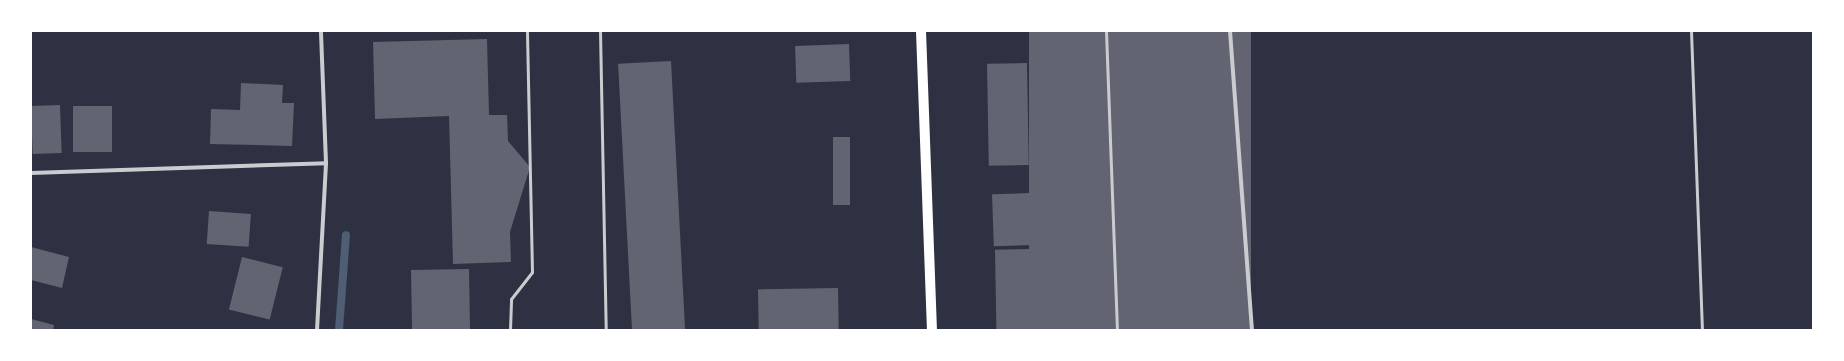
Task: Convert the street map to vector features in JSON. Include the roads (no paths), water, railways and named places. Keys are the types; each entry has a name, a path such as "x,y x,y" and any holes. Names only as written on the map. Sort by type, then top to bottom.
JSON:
{"main road":[{"path":"921,31 932,330"}],"street":[{"path":"317,330 326,163 321,31"},
{"path":"1230,31 1252,330"},
{"path":"31,173 326,163"}],"lane":[{"path":"510,330 511,299 532,272 527,31"},
{"path":"600,31 606,330"},
{"path":"1106,31 1117,330"},
{"path":"1691,31 1702,330"}],"waterway":[{"path":"339,330 346,235"}]}
